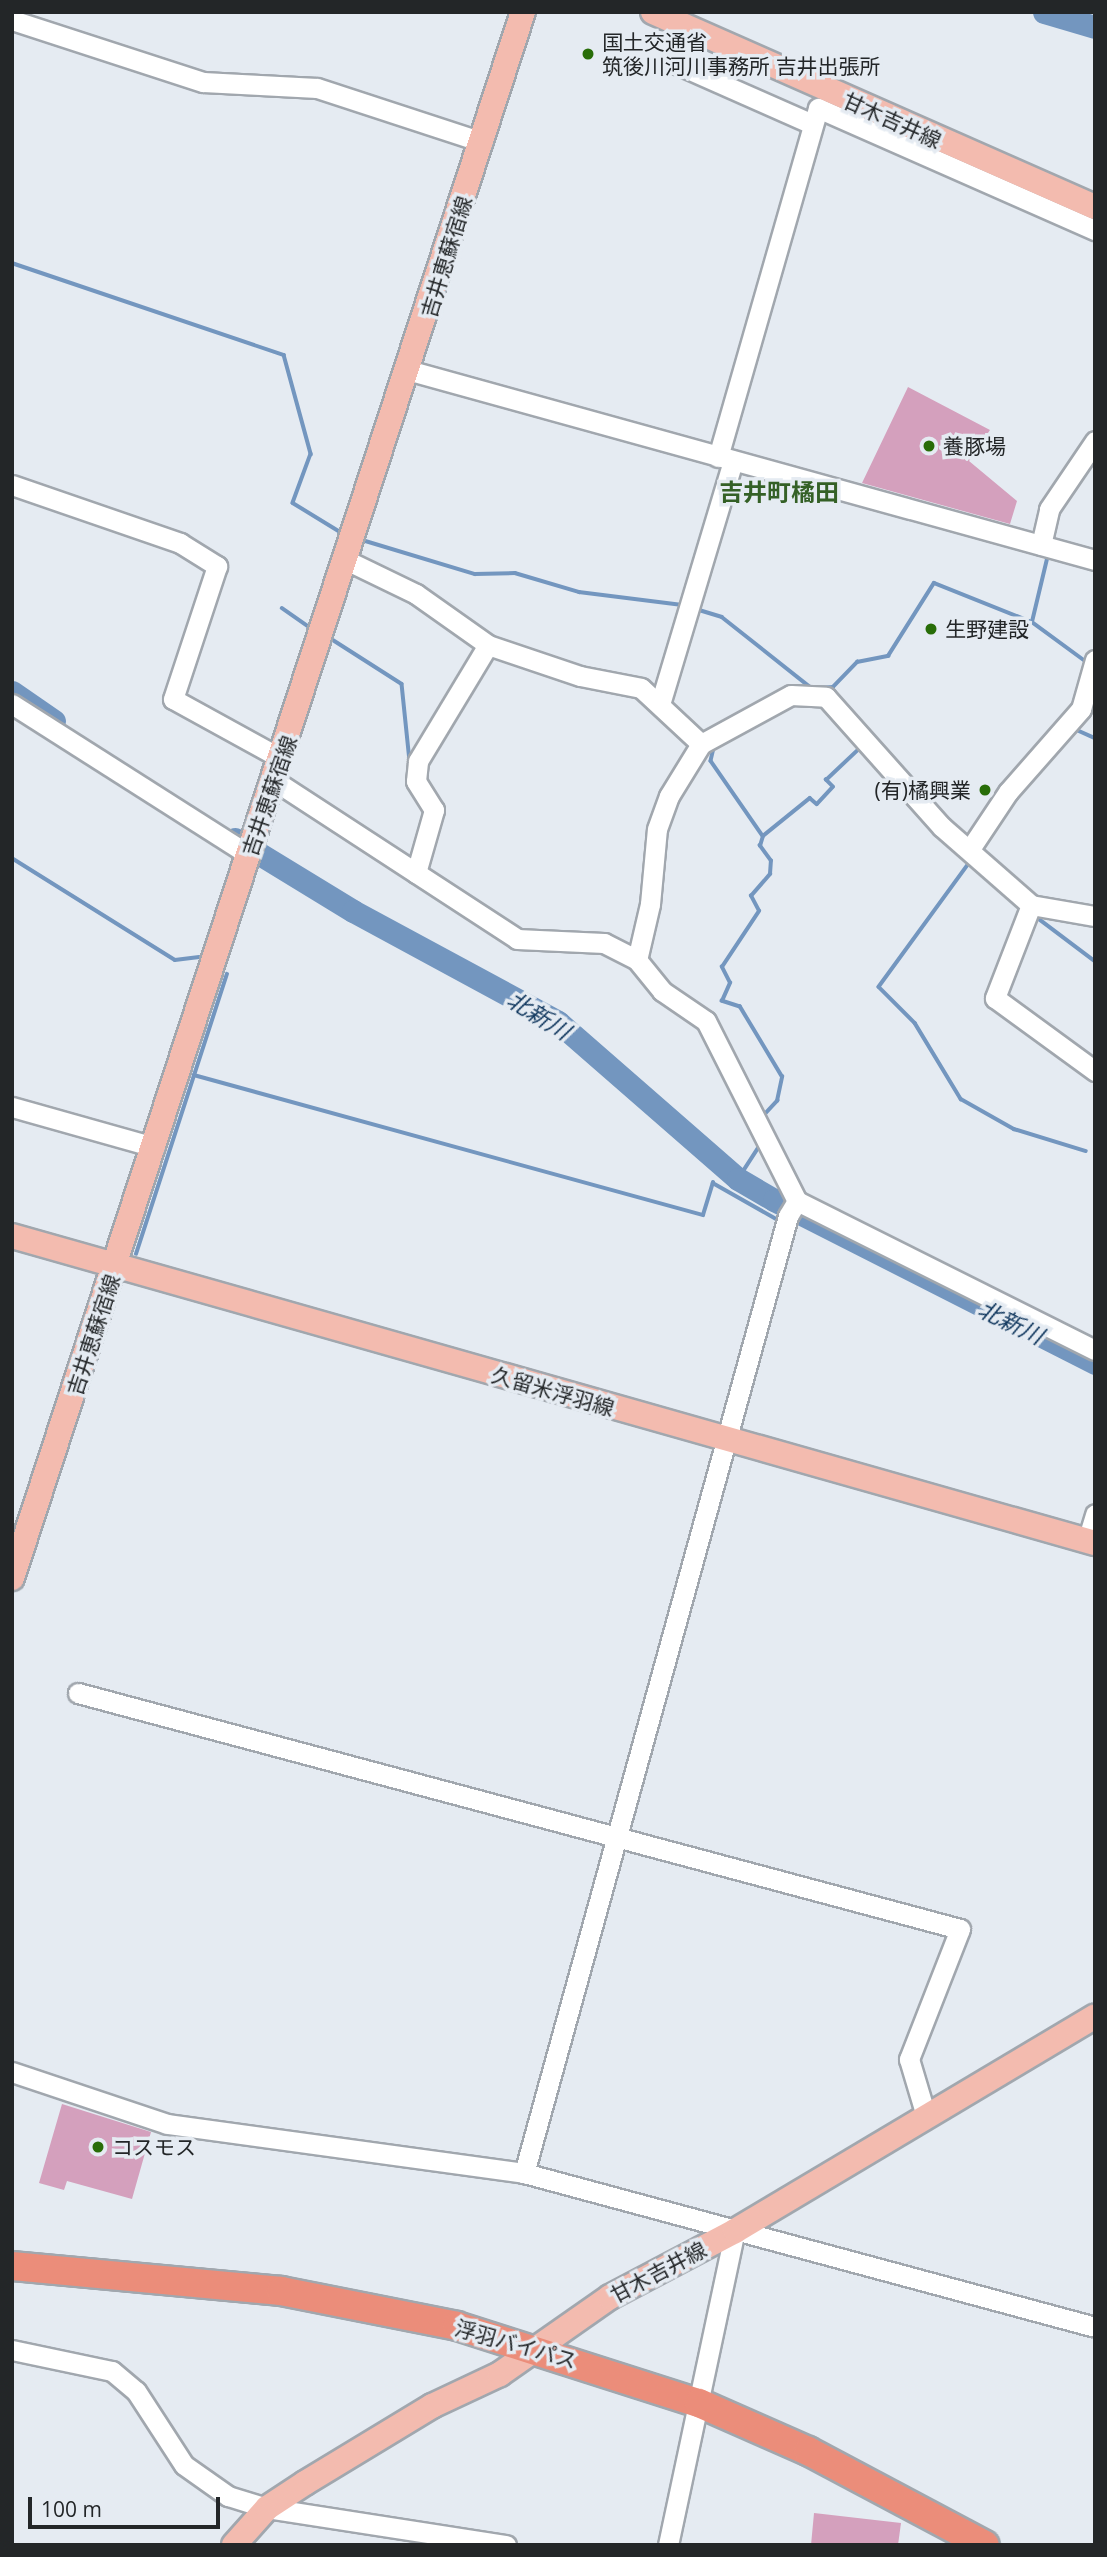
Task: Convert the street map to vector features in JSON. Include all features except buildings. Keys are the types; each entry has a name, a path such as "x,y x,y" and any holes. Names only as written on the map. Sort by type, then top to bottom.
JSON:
{"highway":[{"name":"浮羽バイパス","path":"12,2266 281,2291 457,2326 699,2403 808,2451 985,2545"}],"main road":[{"name":"吉井恵蘇宿線","path":"12,1578 279,770 350,545 411,371 523,12"},
{"name":"甘木吉井線","path":"653,12 1095,207"},
{"name":"久留米浮羽線","path":"12,1236 115,1268 1091,1542"},
{"name":"甘木吉井線","path":"234,2545 267,2508 535,2349 610,2297 736,2231 1095,2016"}],"street":[{"path":"642,12 688,29"},
{"path":"666,12 688,29"},
{"path":"12,20 203,82 317,88 482,142"},
{"path":"674,63 810,122"},
{"path":"661,701 691,609 725,459 810,122 818,108 1095,230"},
{"path":"411,371 1095,560"},
{"path":"1041,545 1049,509 1095,441"},
{"path":"12,485 180,542 217,566 173,699 279,770 416,873 517,939 604,943 637,960 662,990 706,1021 793,1207 1095,1350"},
{"path":"350,545 488,645 580,676 641,688 661,701 701,744"},
{"path":"416,873 434,810 416,780 418,761 488,645"},
{"path":"975,853 1007,792 1081,709 1093,666"},
{"path":"637,960 650,904 657,829 701,744 791,695 818,696 942,827 975,853 1029,910 1095,916"},
{"path":"12,704 252,848"},
{"path":"1029,910 995,998 1095,1071"},
{"path":"12,1107 154,1147"},
{"path":"524,2173 793,1207"},
{"path":"1091,1542 1095,1514"},
{"path":"78,1693 960,1928 909,2059 926,2116"},
{"path":"12,2072 167,2123 524,2173 1095,2326"},
{"path":"668,2545 736,2231"},
{"path":"12,2350 112,2371 136,2391 184,2465 228,2496 267,2508 506,2545"}],"waterway":[{"path":"1044,12 1095,27"},
{"path":"12,263 284,355 311,454 293,503 342,533"},
{"path":"359,539 475,574 515,573 579,592 682,605"},
{"path":"1032,622 1048,555"},
{"path":"819,688 833,687 857,662 888,656 934,583 1032,622 1088,663"},
{"path":"282,608 312,629"},
{"path":"696,609 722,617 813,689"},
{"path":"330,638 402,684 410,762"},
{"name":"北新川","path":"12,692 54,721"},
{"path":"1038,771 1095,708"},
{"path":"1077,730 1095,738"},
{"path":"714,748 711,761 763,836"},
{"path":"763,1116 777,1101 782,1077 740,1007 722,1001 730,983 722,967 759,911 751,896 770,874 771,861 760,846 763,836 810,798 817,804 833,787 826,780 860,748"},
{"name":"北新川","path":"235,839 353,911 558,1022 738,1179 774,1200 1095,1363"},
{"path":"12,858 175,960 199,957"},
{"path":"971,861 879,987 915,1023 961,1099 1014,1129 1086,1151"},
{"path":"1035,916 1095,961"},
{"path":"136,1254 227,974"},
{"path":"194,1075 703,1215 713,1183 780,1221"},
{"path":"738,1179 760,1145"}],"place":[{"name":"国土交通省 筑後川河川事務所 吉井出張所","path":"588,54"},
{"name":"養豚場","path":"929,446"},
{"name":"生野建設","path":"931,629"},
{"name":"(有)橘興業","path":"985,790"},
{"name":"コスモス","path":"98,2147"}],"district":[{"name":"吉井町橘田","path":"779,492"}]}
